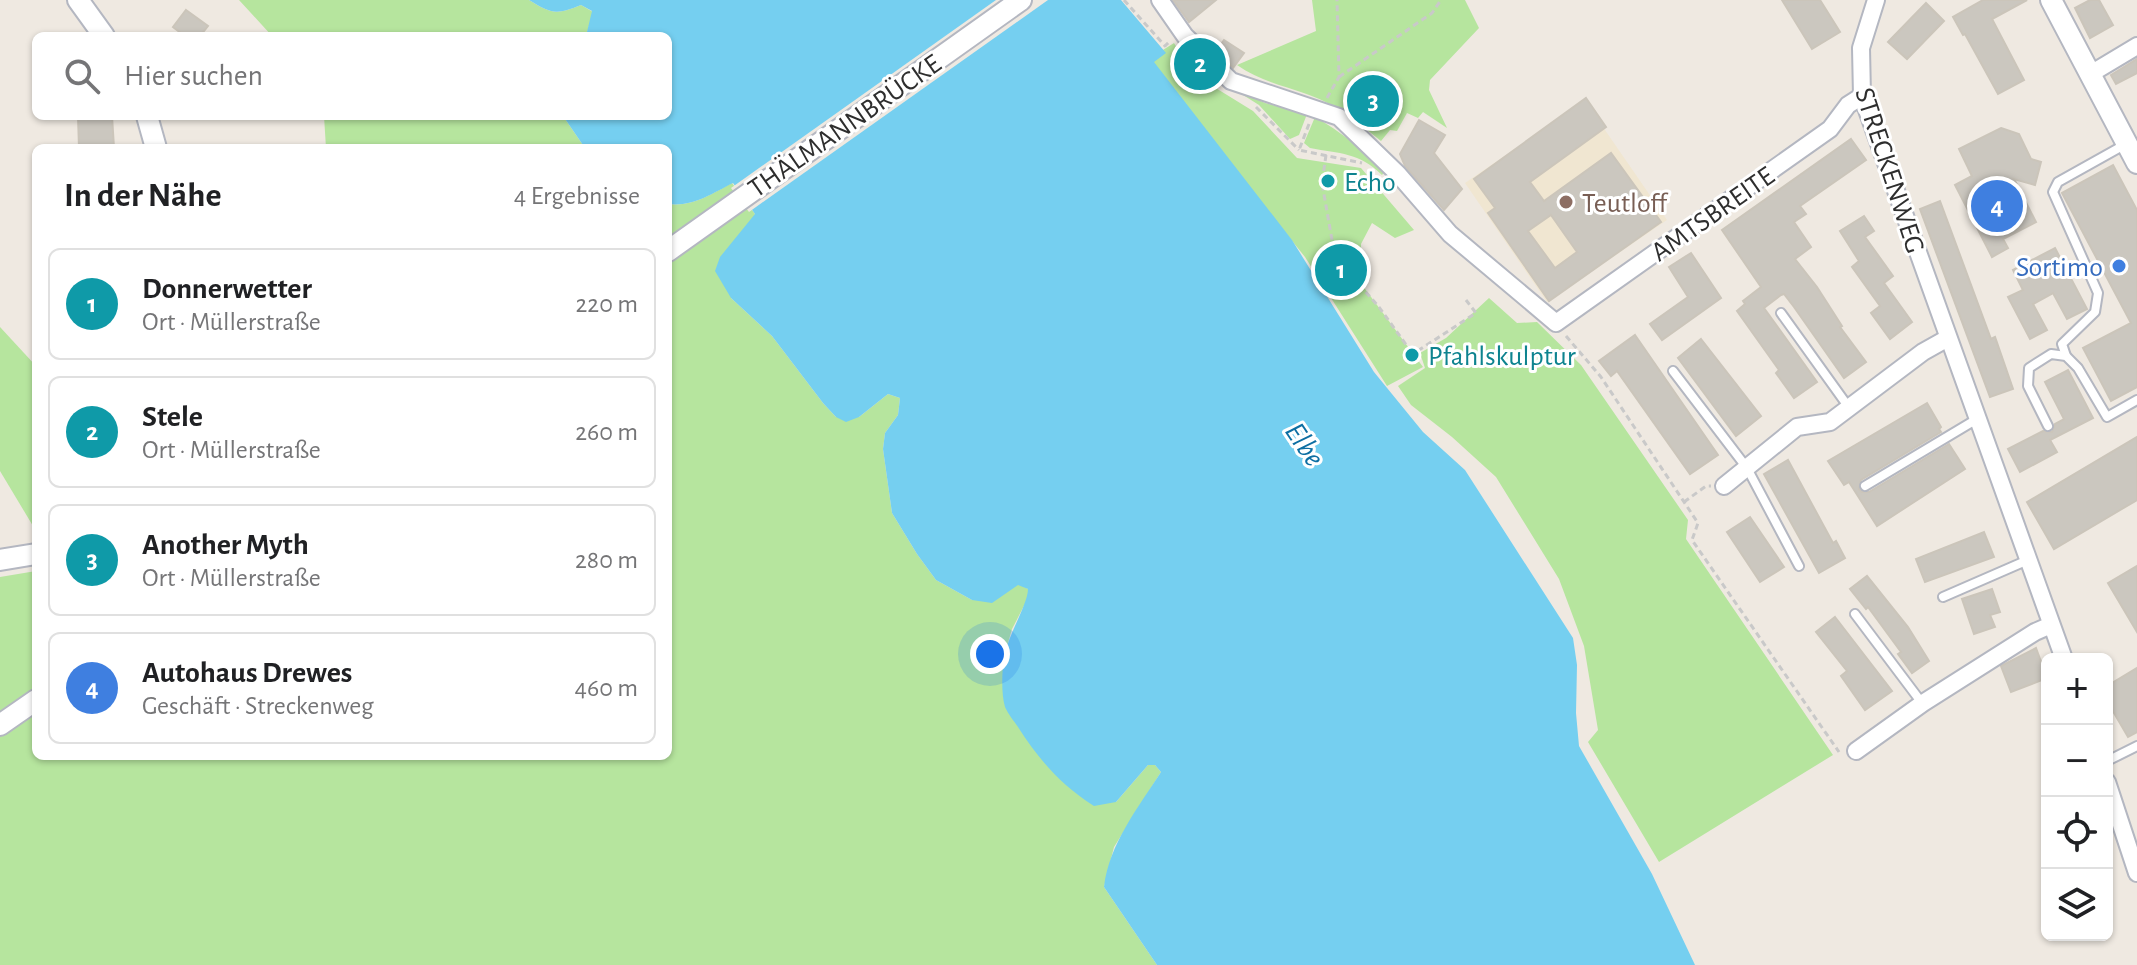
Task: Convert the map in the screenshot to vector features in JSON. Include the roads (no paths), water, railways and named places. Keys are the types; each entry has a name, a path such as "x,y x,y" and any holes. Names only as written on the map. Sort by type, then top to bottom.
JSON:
{"street":[{"path":"78,0 101,32"},
{"name":"THÄLMANNBRÜCKE","path":"672,248 1021,0"},
{"name":"AMTSBREITE","path":"1160,0 1185,36 1231,81 1339,117 1398,174 1450,234 1556,323 1830,129 1848,105 1862,96"},
{"name":"STRECKENWEG","path":"1876,0 1861,48 1862,96 2062,653"},
{"path":"2051,0 2137,163"},
{"path":"2092,73 2137,46"},
{"path":"148,120 155,144"},
{"path":"1724,486 1797,427 1830,422 1923,352 1948,338"},
{"path":"0,560 32,555"},
{"path":"1856,751 1923,703 2051,625"},
{"path":"0,725 32,703"},
{"path":"2112,797 2137,873"}],"lane":[{"path":"2126,144 2058,182 2053,192 2098,293 2095,312 2062,344 2066,356 2078,368 2107,417 2137,400"},
{"path":"1781,313 1850,409"},
{"path":"2048,426 2028,386 2029,368 2051,354 2066,356"},
{"path":"1673,371 1747,468 1799,566"},
{"path":"1865,486 1978,419"},
{"path":"1943,597 2028,560"},
{"path":"1855,614 1923,703"},
{"path":"2113,758 2137,746"}],"water":[{"name":"Elbe","path":"529,0 1121,0 1166,53 1154,62 1292,240 1374,372 1423,432 1465,470 1573,638 1577,665 1579,746 1652,874 1695,965 1157,965 1104,887 1118,841 1161,772 1155,765 1148,765 1116,802 1094,806 1061,780 1034,751 1006,710 1002,689 1006,650 1028,589 1018,585 992,603 972,600 936,580 917,554 892,513 883,449 885,433 898,415 900,398 888,394 859,417 846,422 836,417 772,336 731,298 715,271 720,257 755,214 733,183 694,202 672,204 672,144 582,144 566,120 672,120 672,32 587,32 592,11 581,5 554,12"}],"place":[{"name":"Stele","path":"1200,64"},
{"name":"Another Myth","path":"1373,101"},
{"name":"Echo","path":"1328,181"},
{"name":"Teutloff","path":"1566,202"},
{"name":"Autohaus Drewes","path":"1997,206"},
{"name":"Sortimo","path":"2119,266"},
{"name":"Donnerwetter","path":"1341,270"},
{"name":"Pfahlskulptur","path":"1412,355"}]}
